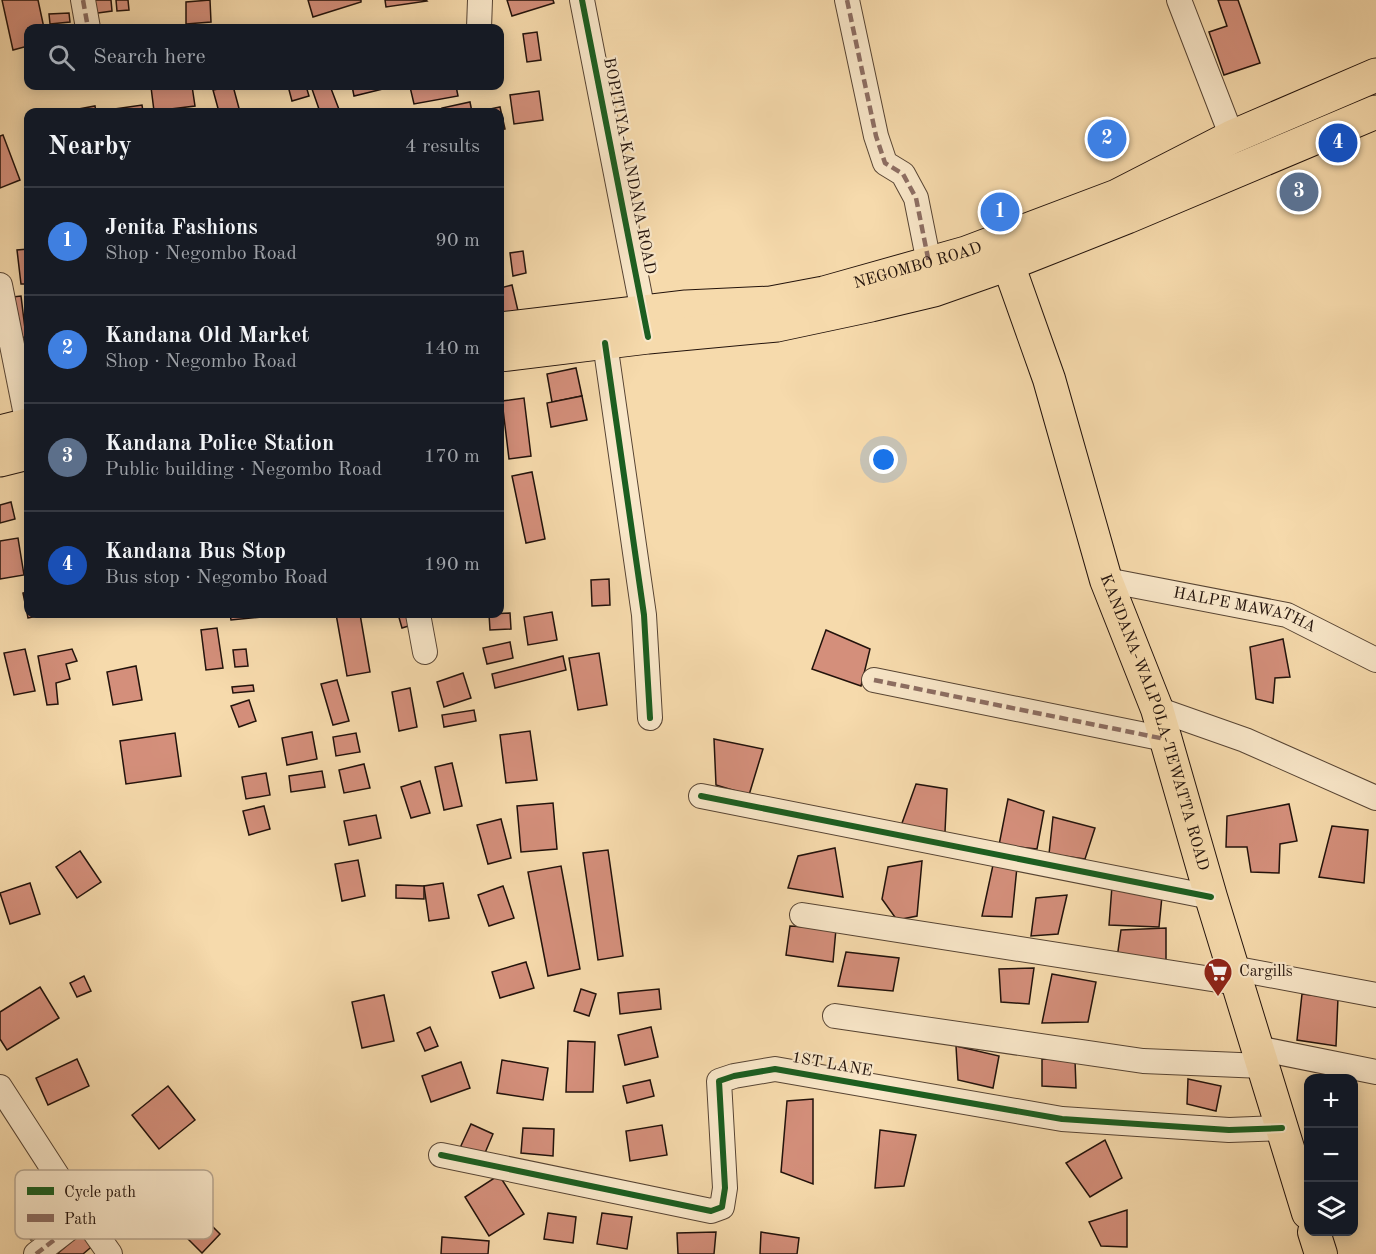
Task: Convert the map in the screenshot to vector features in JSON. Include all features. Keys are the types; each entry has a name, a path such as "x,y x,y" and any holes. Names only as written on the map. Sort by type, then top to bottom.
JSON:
{"highway":[{"name":"NEGOMBO ROAD","path":"504,329 646,325 777,325 934,290 1232,137 1376,75"},
{"name":"NEGOMBO ROAD","path":"504,355 605,343 686,307 771,303 824,293 929,263 1004,253 1127,217 1376,112"},
{"path":"0,432 24,426"},
{"path":"0,460 24,454"}],"main road":[{"name":"KANDANA-WALPOLA-TEWATTA ROAD","path":"1004,253 1049,379 1106,580 1157,710 1210,897 1304,1201"},
{"path":"1315,1236 1321,1254"}],"street":[{"path":"83,0 87,24"},
{"path":"479,24 480,0"},
{"name":"BOPITIYA-KANDANA ROAD","path":"582,0 646,325"},
{"path":"847,0 876,136 885,163 903,174 916,198 929,263"},
{"path":"1179,0 1232,137"},
{"path":"0,285 24,405"},
{"path":"605,343 644,615 650,718"},
{"name":"HALPE MAWATHA","path":"1106,580 1287,615 1376,660"},
{"path":"419,618 425,652"},
{"path":"874,680 1165,739"},
{"path":"1157,710 1245,740 1376,798"},
{"path":"701,796 1210,897"},
{"path":"802,915 1376,995"},
{"path":"834,1016 1143,1061 1260,1057 1376,1072"},
{"name":"1ST LANE","path":"441,1155 711,1212 722,1207 725,1188 719,1082 734,1076 775,1069 1062,1119 1229,1130 1282,1128"},
{"path":"0,1087 54,1170"},
{"path":"36,1254 55,1239"},
{"path":"100,1239 110,1254"}],"building":[{"path":"2,0 38,0 43,24 24,24 24,47 13,50"},
{"path":"90,0 111,0 112,11 91,14"},
{"path":"116,0 128,0 129,10 117,11"},
{"path":"210,0 211,22 186,24 186,2"},
{"path":"308,0 361,0 361,2 313,17"},
{"path":"385,0 426,0 427,1 386,7"},
{"path":"507,0 553,0 554,3 512,16"},
{"path":"1218,0 1238,0 1260,63 1224,75 1209,32 1227,26"},
{"path":"69,13 70,22 50,24 49,14"},
{"path":"537,32 541,60 527,62 523,34"},
{"path":"151,90 193,90 195,106 154,108"},
{"path":"213,90 234,90 239,108 218,108"},
{"path":"289,90 307,90 309,96 292,101"},
{"path":"312,90 332,90 338,108 319,108"},
{"path":"353,90 379,90 354,96"},
{"path":"411,90 457,90 458,96 414,104"},
{"path":"539,91 543,120 514,124 510,95"},
{"path":"470,102 471,108 442,108"},
{"path":"142,105 142,108 122,108"},
{"path":"3,135 20,180 0,188 0,136"},
{"path":"24,249 24,284 21,284 17,250"},
{"path":"523,251 526,273 513,276 510,253"},
{"path":"512,285 518,311 504,313 504,287"},
{"path":"21,296 24,337 8,339 4,298"},
{"path":"576,368 582,396 552,402 547,374"},
{"path":"582,396 587,420 551,427 547,403"},
{"path":"524,398 531,456 509,459 504,401"},
{"path":"532,472 545,539 526,543 512,476"},
{"path":"11,502 15,519 0,523 0,505"},
{"path":"18,538 24,575 0,579 0,541"},
{"path":"609,579 610,605 592,606 591,580"},
{"path":"552,612 557,640 528,645 524,617"},
{"path":"504,613 510,613 511,629 490,630 489,618 504,618"},
{"path":"337,618 361,618 370,672 347,676"},
{"path":"399,618 416,618 418,623 402,628"},
{"path":"217,628 223,668 206,670 201,630"},
{"path":"826,630 870,649 861,686 812,669"},
{"path":"1283,639 1290,677 1275,678 1273,703 1256,699 1250,647"},
{"path":"510,642 513,658 487,664 483,648"},
{"path":"25,649 35,691 14,695 4,653"},
{"path":"72,649 77,661 66,664 70,679 56,683 58,704 47,705 38,656"},
{"path":"246,649 248,666 235,667 233,650"},
{"path":"599,653 607,705 578,710 569,658"},
{"path":"563,656 566,670 495,688 492,674"},
{"path":"136,666 142,700 113,705 107,672"},
{"path":"463,673 471,698 444,707 437,682"},
{"path":"337,680 349,721 333,725 321,684"},
{"path":"253,685 254,691 233,693 232,687"},
{"path":"410,688 417,727 399,731 392,692"},
{"path":"249,700 256,721 239,727 231,706"},
{"path":"474,710 476,721 444,727 442,715"},
{"path":"530,731 537,780 506,783 500,735"},
{"path":"312,732 317,759 287,765 282,738"},
{"path":"175,733 181,776 126,784 120,741"},
{"path":"356,733 360,752 336,756 333,737"},
{"path":"714,739 763,749 749,795 716,785"},
{"path":"452,763 462,806 444,810 435,767"},
{"path":"364,764 370,788 344,793 339,770"},
{"path":"322,771 325,787 291,792 289,776"},
{"path":"266,773 270,795 246,799 242,777"},
{"path":"420,781 430,813 411,818 401,787"},
{"path":"916,784 947,789 945,832 901,826"},
{"path":"1008,799 1044,811 1037,849 999,845"},
{"path":"553,803 557,849 521,852 517,806"},
{"path":"1289,804 1297,841 1280,844 1279,873 1251,872 1247,847 1226,847 1227,816"},
{"path":"264,806 270,829 249,835 243,811"},
{"path":"376,815 381,838 349,845 344,821"},
{"path":"1053,817 1095,828 1085,859 1049,854"},
{"path":"501,819 511,858 488,864 477,825"},
{"path":"1332,826 1368,830 1364,883 1319,877"},
{"path":"835,848 843,897 788,888 798,856"},
{"path":"608,850 623,956 598,960 583,853"},
{"path":"80,851 101,882 77,898 56,867"},
{"path":"358,860 365,896 342,901 335,864"},
{"path":"922,861 917,916 897,920 882,899 888,867"},
{"path":"993,865 1017,867 1012,917 982,916"},
{"path":"561,866 580,969 548,976 528,872"},
{"path":"30,883 40,914 10,924 0,893"},
{"path":"443,883 449,918 429,921 424,886"},
{"path":"396,885 424,886 424,899 396,898"},
{"path":"503,886 514,918 489,926 478,895"},
{"path":"1112,886 1162,896 1159,927 1109,925"},
{"path":"1067,895 1058,934 1031,936 1036,898"},
{"path":"790,926 836,929 833,962 786,955"},
{"path":"1166,928 1166,963 1117,958 1121,930"},
{"path":"846,952 899,958 893,991 838,986"},
{"path":"526,962 534,988 500,998 492,972"},
{"path":"1034,968 1029,1004 1001,1002 999,969"},
{"path":"1052,974 1096,982 1088,1022 1042,1023"},
{"path":"84,976 91,991 77,997 70,983"},
{"path":"40,987 59,1018 7,1050 0,1039 0,1012"},
{"path":"581,989 596,994 589,1016 574,1011"},
{"path":"659,989 661,1009 620,1014 618,993"},
{"path":"1302,994 1338,998 1336,1046 1297,1040"},
{"path":"384,995 394,1041 362,1048 352,1002"},
{"path":"430,1027 438,1046 425,1051 417,1033"},
{"path":"651,1027 658,1057 625,1065 618,1035"},
{"path":"568,1041 595,1042 593,1092 566,1092"},
{"path":"956,1046 999,1056 993,1088 958,1080"},
{"path":"77,1059 89,1086 48,1105 36,1078"},
{"path":"1042,1059 1075,1060 1076,1088 1042,1086"},
{"path":"502,1060 548,1068 543,1100 497,1093"},
{"path":"461,1062 470,1088 431,1102 422,1076"},
{"path":"1188,1079 1221,1086 1216,1111 1187,1104"},
{"path":"650,1080 654,1096 627,1103 623,1086"},
{"path":"168,1086 195,1120 159,1149 132,1115"},
{"path":"813,1099 813,1184 781,1172 787,1101"},
{"path":"471,1124 493,1134 482,1160 459,1150"},
{"path":"662,1125 667,1155 630,1161 626,1131"},
{"path":"523,1128 554,1129 553,1156 521,1153"},
{"path":"880,1130 916,1135 904,1186 875,1188"},
{"path":"1105,1140 1122,1178 1090,1197 1066,1163"},
{"path":"499,1175 524,1214 489,1236 465,1197"},
{"path":"1127,1210 1127,1247 1101,1246 1089,1222"},
{"path":"548,1213 576,1217 573,1243 544,1239"},
{"path":"602,1213 632,1217 627,1249 597,1244"},
{"path":"213,1227 220,1234 202,1253 188,1239 213,1239"},
{"path":"716,1232 714,1254 678,1254 677,1233"},
{"path":"761,1232 799,1238 797,1254 760,1254"},
{"path":"442,1237 489,1241 488,1254 441,1254"},
{"path":"74,1239 93,1239 96,1243 83,1254 57,1254"}],"marked path":[{"path":"83,0 87,24"},
{"path":"847,0 876,136 885,163 903,174 916,198 929,263"},
{"path":"874,680 1165,739"},
{"path":"36,1254 55,1239"}],"cycle path":[{"path":"582,0 648,337"},
{"path":"605,343 644,615 650,718"},
{"path":"701,796 1211,897"},
{"path":"441,1155 711,1211 722,1207 725,1188 719,1081 775,1069 1062,1119 1229,1130 1282,1128"}],"place":[{"name":"Kandana Old Market","path":"1107,139"},
{"name":"Kandana Bus Stop","path":"1338,143"},
{"name":"Kandana Police Station","path":"1299,192"},
{"name":"Jenita Fashions","path":"1000,212"},
{"name":"Cargills","path":"1218,998"}]}
